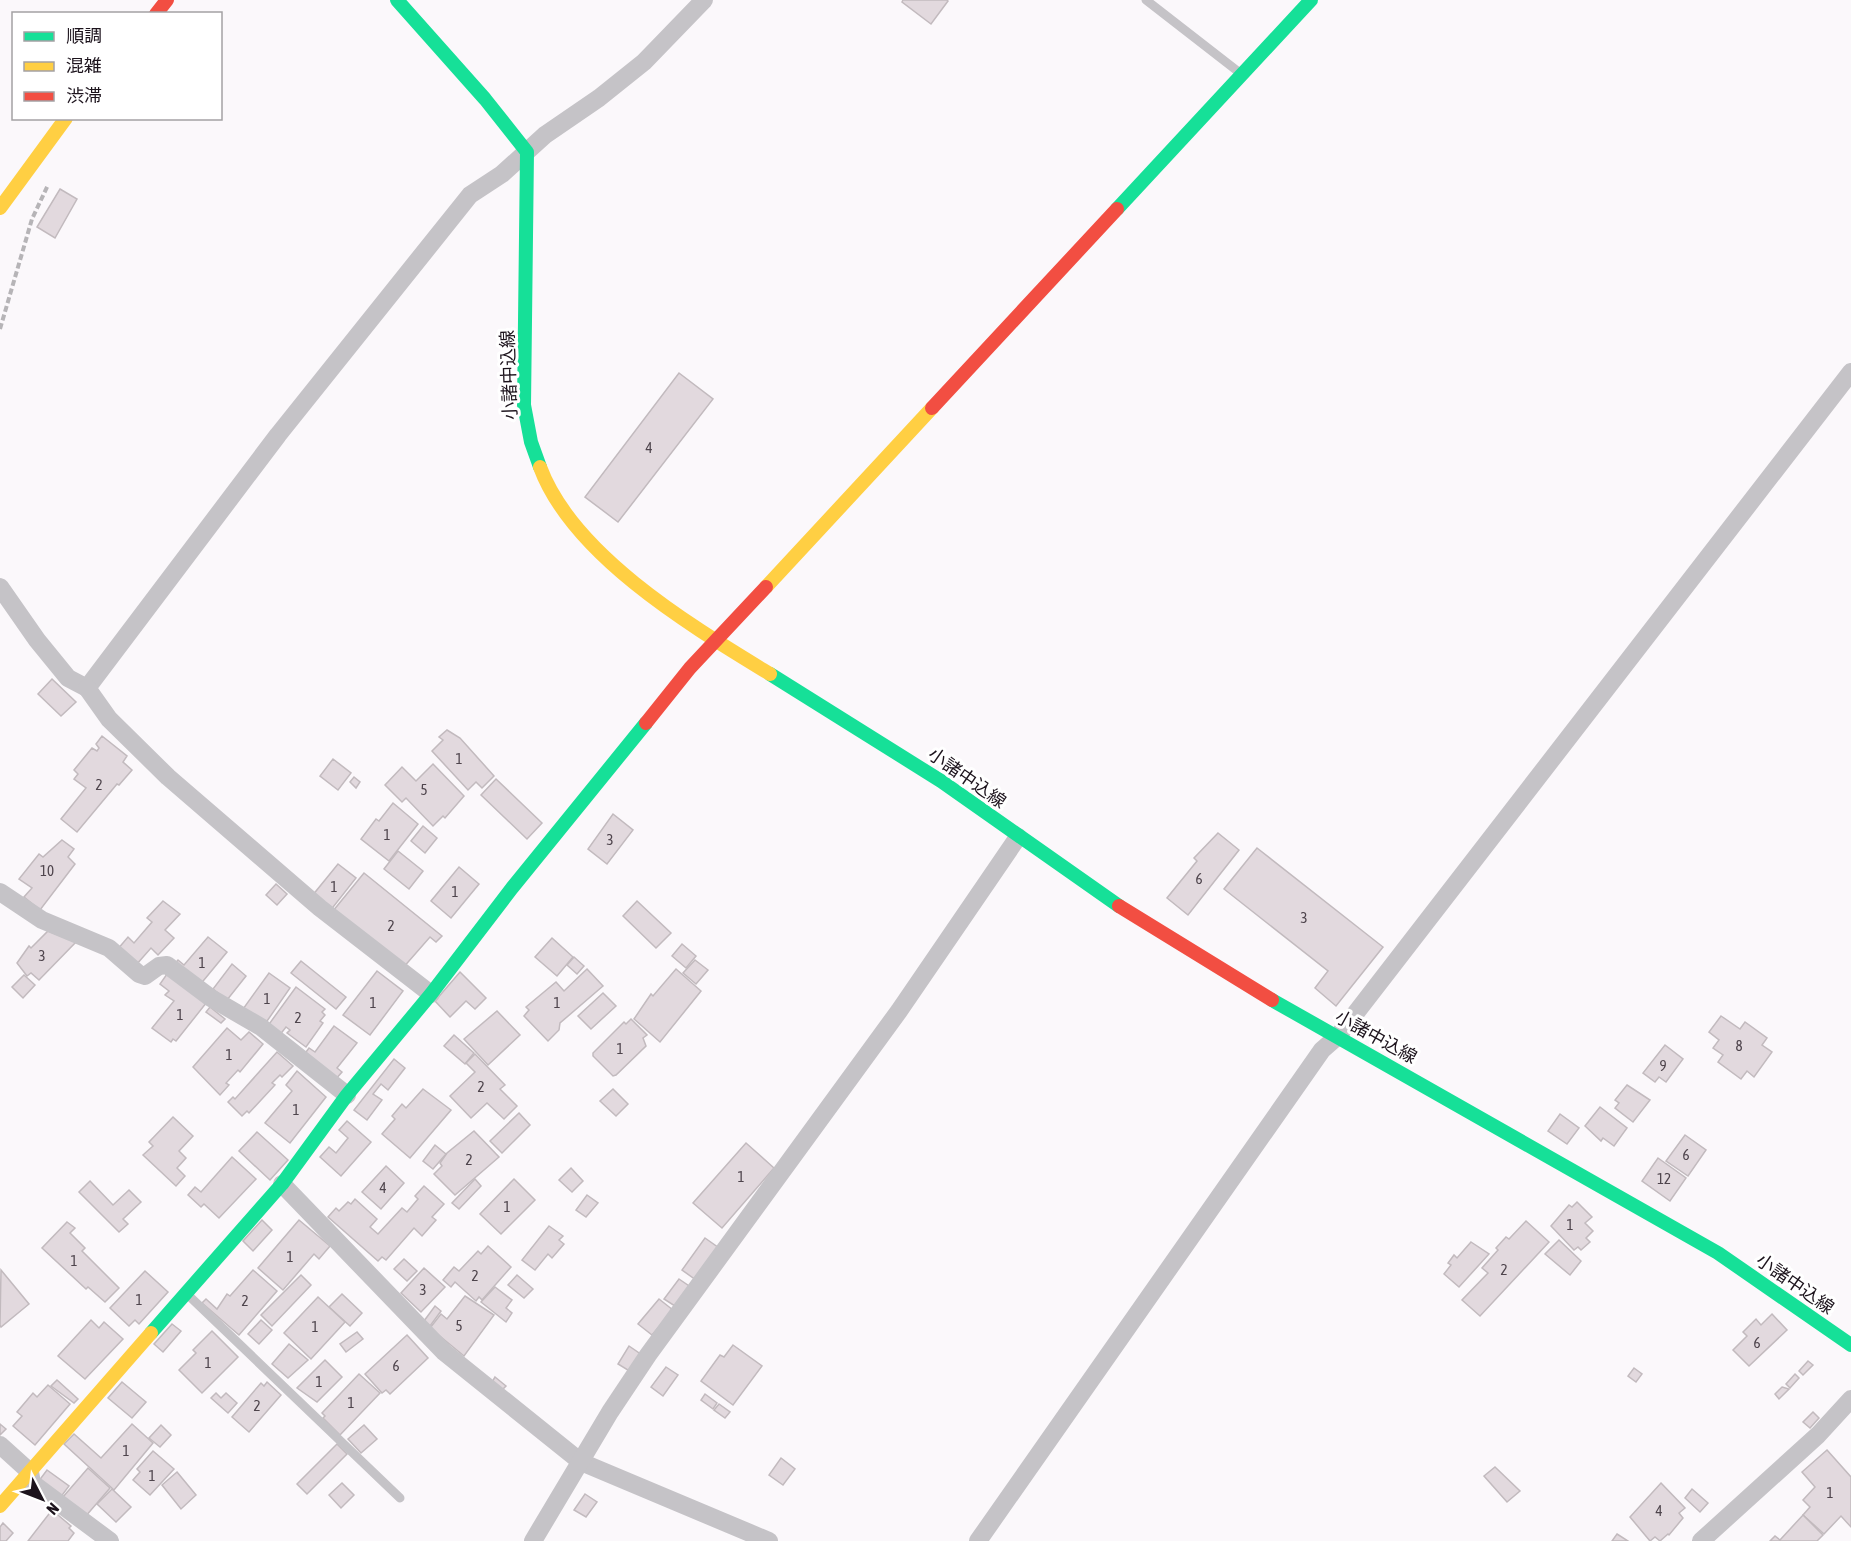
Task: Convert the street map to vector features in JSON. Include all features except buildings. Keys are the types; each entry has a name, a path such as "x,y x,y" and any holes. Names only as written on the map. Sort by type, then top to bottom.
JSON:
{"main road":[{"path":"158,12 167,0"},
{"path":"397,0 485,99 527,152"},
{"path":"0,1506 282,1185 347,1095 431,994 512,888 690,669 1311,0"},
{"path":"0,208 65,120"},
{"name":"小諸中込線","path":"527,152 524,405 531,442 542,472 578,526 617,570 716,641 899,753 1140,921 1276,1002 1718,1252 1851,1345"}],"street":[{"path":"87,688 278,435 470,195 502,174 544,135 599,98 644,62 705,0"},
{"path":"978,1541 1322,1050 1338,1036 1851,372"},
{"path":"0,587 68,678 87,688 109,719 168,777 320,908 431,994"},
{"path":"533,1541 610,1412 665,1331 899,1011 1018,837"},
{"path":"0,892 42,920 109,948 139,974 145,976 159,966 166,965 211,998 261,1027 347,1095"},
{"path":"282,1185 444,1352 581,1462 769,1541"},
{"path":"1701,1541 1818,1435 1851,1399"},
{"path":"0,1445 30,1472 32,1483 110,1541"}],"lane":[{"path":"1146,0 1242,75"},
{"path":"187,1294 400,1498"}],"path":[{"path":"0,329 32,219 52,174"}],"traffic: fast":[{"path":"397,0 485,99 527,152 524,405 531,442 540,467"},
{"path":"1117,209 1311,0"},
{"path":"770,674 941,781 1119,906"},
{"path":"151,1333 282,1184 347,1095 431,994 512,888 646,723"},
{"path":"1272,1000 1718,1253 1851,1345"}],"traffic: slow":[{"path":"0,208 65,120"},
{"path":"766,587 932,408"},
{"path":"540,467 556,500 579,530 607,559 672,611 770,674"},
{"path":"0,1506 151,1333"}],"traffic: jam":[{"path":"158,12 167,0"},
{"path":"932,408 1117,209"},
{"path":"646,723 690,668 766,587"},
{"path":"1119,906 1272,1000"}]}
